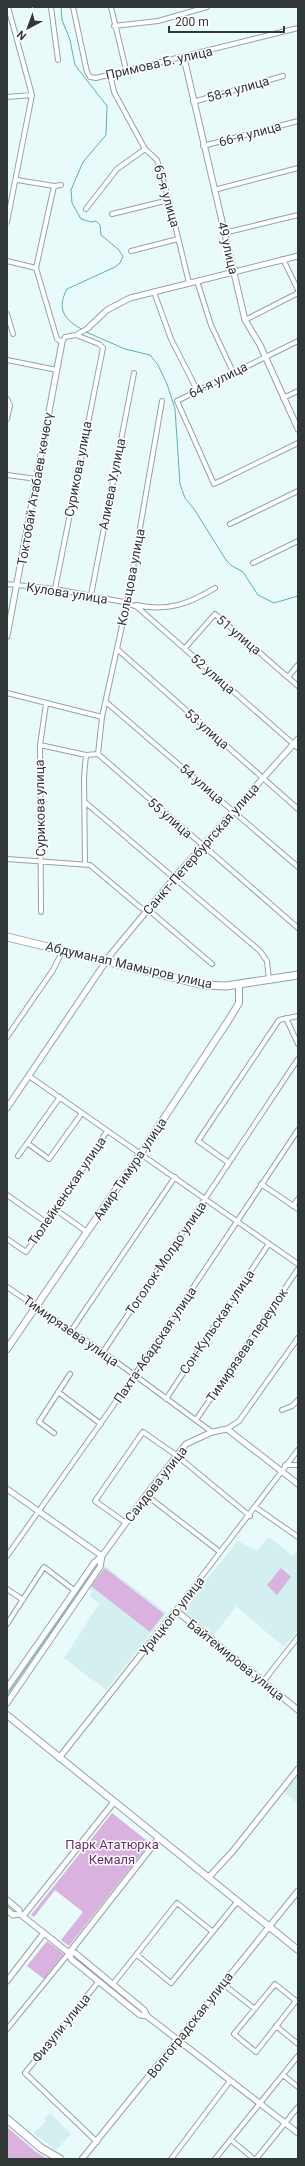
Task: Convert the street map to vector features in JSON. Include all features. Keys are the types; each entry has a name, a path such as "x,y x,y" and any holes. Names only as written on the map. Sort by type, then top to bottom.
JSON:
{"main road":[{"name":"Абдуманап Мамыров улица","path":"7,937 204,985 239,984 298,975"},
{"name":"Амир-Тимура улица","path":"7,1349 141,1154 232,1015 238,1003 239,984"},
{"path":"7,1715 298,1950"},
{"path":"7,2119 41,2148 60,2159"}],"street":[{"path":"7,222 17,180 32,94 8,7"},
{"path":"51,7 58,60"},
{"name":"Примова Б. улица","path":"73,7 87,72 90,77 96,78 184,58 298,28"},
{"path":"111,7 114,26 126,70"},
{"path":"114,26 158,21 208,7"},
{"name":"49 улица","path":"184,58 203,146 245,320 260,345 282,398 298,429"},
{"name":"65-я улица","path":"110,74 114,92 145,149 157,160 169,200 188,283"},
{"name":"58-я улица","path":"193,102 283,76"},
{"path":"7,97 32,94"},
{"name":"66-я улица","path":"203,146 297,121"},
{"path":"86,209 117,169 145,149"},
{"path":"214,190 298,168"},
{"path":"17,180 54,186 62,185"},
{"path":"54,186 36,268 57,339 62,342 65,337 78,334 88,328 107,310 130,298 298,256"},
{"path":"112,214 169,200"},
{"path":"224,233 298,214"},
{"path":"131,251 178,239"},
{"path":"245,320 298,291 283,259"},
{"path":"7,261 36,268"},
{"path":"197,281 205,312 233,372"},
{"path":"154,292 171,339 197,390"},
{"path":"7,314 8,323 13,334"},
{"name":"Сурикова улица","path":"56,589 103,348 99,344 78,334"},
{"name":"64-я улица","path":"298,341 177,401 214,484 298,442"},
{"name":"Токтобай Атабаев көчөсү","path":"7,636 62,342"},
{"path":"7,360 57,370"},
{"name":"Алиева У.улица","path":"91,595 134,373"},
{"path":"282,398 298,391"},
{"path":"7,399 10,405 7,419"},
{"name":"Кольцова улица","path":"98,754 102,717 127,603 162,401"},
{"path":"7,475 37,479"},
{"path":"230,524 298,491"},
{"path":"253,563 298,541"},
{"name":"Кулова улица","path":"7,584 56,589 161,609 194,601 215,588"},
{"name":"52 улица","path":"127,603 137,608 185,648 296,746"},
{"name":"51 улица","path":"185,648 214,614 298,686"},
{"name":"53 улица","path":"117,649 298,809"},
{"path":"288,677 298,665"},
{"path":"7,693 102,717"},
{"name":"54 улица","path":"106,702 298,867"},
{"name":"Сурикова улица","path":"41,912 40,745 46,704"},
{"name":"Санкт-Петербургская улица","path":"7,1108 30,1076 50,1042 107,962 111,954 174,878 233,811 263,778 296,746 298,739"},
{"path":"40,745 86,755 98,754"},
{"name":"55 улица","path":"98,754 298,928"},
{"path":"85,864 86,803 84,777 86,755"},
{"path":"86,803 260,951 267,961 269,980"},
{"path":"7,859 90,865 141,908 147,910 212,964"},
{"path":"7,1037 53,970 63,950"},
{"path":"229,1163 198,1141 279,1020 298,1016"},
{"path":"286,1018 298,1044"},
{"name":"Тоголок-Молдо улица","path":"103,1352 298,1059"},
{"path":"30,1076 174,1177 236,1223 298,1264"},
{"path":"18,1156 60,1097"},
{"path":"27,1144 49,1159 82,1113"},
{"name":"Пахта-Абадская улица","path":"7,1556 134,1376 298,1130"},
{"name":"Тюлейкенская улица","path":"7,1239 26,1252 56,1210 107,1131"},
{"path":"71,1331 174,1177"},
{"path":"261,1184 298,1209"},
{"path":"7,1195 47,1223"},
{"path":"293,1206 298,1199"},
{"path":"56,1210 87,1232"},
{"name":"Сон-Кульская улица","path":"166,1399 268,1245"},
{"name":"Тимирязева переулок","path":"196,1420 298,1269"},
{"name":"Тимирязева улица","path":"7,1287 103,1352 212,1432"},
{"name":"Саидова улица","path":"7,1688 74,1590 94,1563 102,1556 176,1455 186,1444 212,1432 227,1429 239,1421 298,1338"},
{"path":"54,1433 40,1422 70,1374"},
{"path":"58,1392 101,1424"},
{"path":"282,1410 292,1406 298,1400"},
{"path":"227,1429 298,1484"},
{"path":"126,1523 95,1501 143,1432 176,1455 250,1516"},
{"name":"Урицкого улица","path":"59,1758 220,1552 250,1516 280,1471 298,1450"},
{"path":"285,1465 298,1465"},
{"path":"8,1490 39,1510 102,1556"},
{"path":"146,1495 220,1552"},
{"path":"255,1507 298,1537"},
{"name":"Саидова улица","path":"7,1703 100,1567 102,1556"},
{"path":"7,1624 44,1568 74,1590"},
{"path":"7,1589 23,1600"},
{"name":"Байтемирова улица","path":"173,1614 179,1613 298,1710"},
{"path":"263,1682 298,1636"},
{"path":"208,1878 233,1851 298,1769"},
{"path":"21,1915 114,1802"},
{"path":"7,2029 69,1953 158,1838"},
{"name":"Волгоградская улица","path":"82,2159 179,2040 268,1926 298,1891"},
{"path":"7,1900 19,1910 21,1915 69,1953 71,1959 140,2015 147,2016"},
{"path":"137,1955 171,1983 237,1902"},
{"path":"113,1984 177,1904 213,1932"},
{"path":"7,1910 13,1915 21,1915"},
{"path":"7,1981 44,1933"},
{"path":"69,1953 75,1953 144,2010 147,2016 298,2134"},
{"name":"Физули улица","path":"97,2142 25,2073 99,1981"},
{"path":"223,1984 255,2009"},
{"path":"276,1984 296,2000 256,2052 234,2034 255,2009 276,1984"},
{"path":"276,2026 298,2044"},
{"path":"215,2159 298,2056"},
{"path":"283,2075 298,2087"},
{"path":"171,2159 230,2081"},
{"path":"231,2140 255,2159 286,2124 298,2107"}],"shaded area":[{"path":"269,1537 293,1556 298,1550 298,1630 284,1647 236,1606 211,1639 179,1613 238,1541 257,1551"},
{"path":"104,1565 167,1613 106,1690 64,1658 99,1604 90,1596 92,1591 87,1587"},
{"path":"298,1774 298,1804 284,1792"},
{"path":"50,2113 71,2134 56,2150 33,2133 46,2121 44,2119"}],"green space":[{"path":"105,1568 164,1614 150,1632 91,1586"},
{"path":"281,1568 291,1577 277,1595 267,1585"},
{"name":"Парк Ататюрка Кемаля","path":"112,1813 150,1843 69,1946 61,1940 83,1912 55,1890 34,1917 31,1915"},
{"path":"47,1941 64,1954 44,1979 27,1966"},
{"path":"7,2127 36,2152 48,2159 7,2159"}],"waterway":[{"path":"61,7 62,20 70,40 75,65 107,106 106,135 83,162 71,190 72,203 81,219 91,222 96,221 100,225 101,235 118,249 123,256 120,263 115,267 67,289 62,303 62,309 67,318 83,330"},
{"path":"86,332 125,349 150,355 158,365 167,384 175,409 180,484 185,498 194,509 226,560 232,566 243,572 258,595 274,603 298,596"},
{"path":"7,1695 97,1566"}]}
